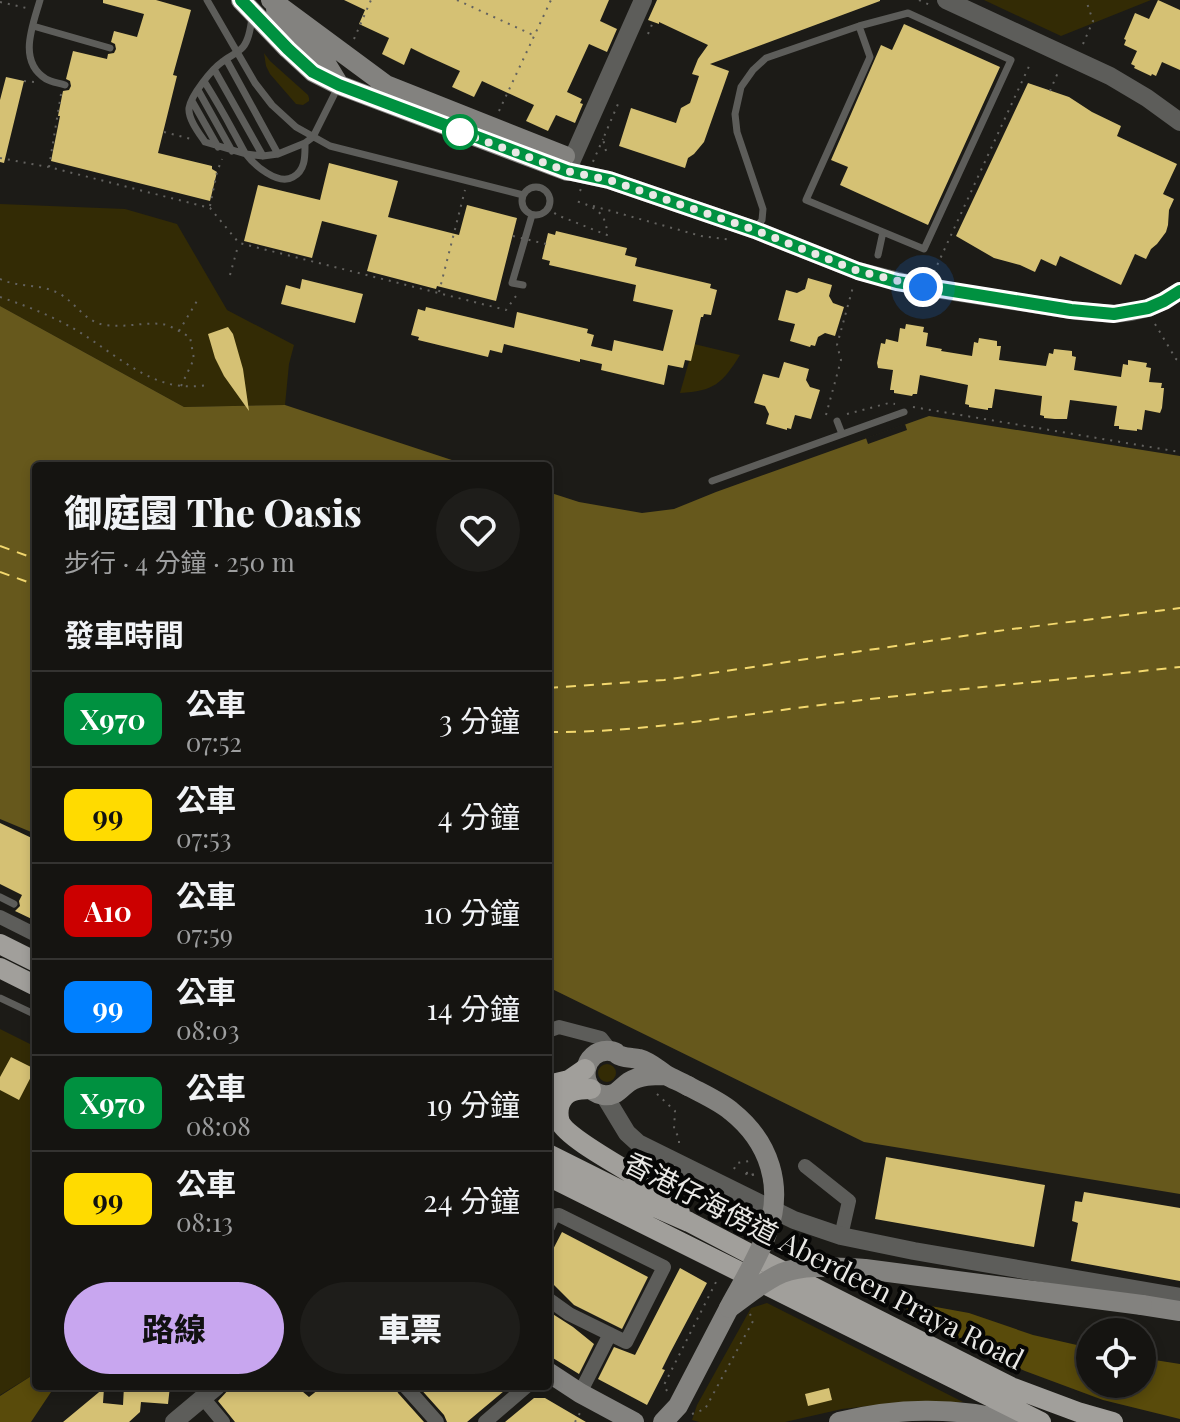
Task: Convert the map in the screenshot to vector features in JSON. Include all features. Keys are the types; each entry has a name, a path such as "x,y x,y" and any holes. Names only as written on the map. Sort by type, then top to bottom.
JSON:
{"main road":[{"path":"270,0 293,33 322,57 339,85"},
{"path":"270,0 386,85 570,165"},
{"path":"247,6 313,72 339,85 570,165"},
{"path":"0,944 32,960"},
{"path":"0,968 32,984"},
{"path":"603,1081 603,1051 655,1066 661,1083"},
{"path":"552,1084 569,1080 603,1081 629,1068 617,1054"},
{"path":"663,1422 678,1406 763,1242 772,1215 773,1173 761,1147 742,1120 688,1086 661,1083 648,1075 603,1081 576,1089 563,1098 558,1115 563,1126 655,1188 689,1222"},
{"name":"香港仔海傍道 Aberdeen Praya Road","path":"552,1156 689,1222 1011,1387 1113,1422"},
{"name":"香港仔海傍道 Aberdeen Praya Road","path":"552,1178 1035,1422"},
{"path":"729,1308 783,1273 833,1267 1180,1311"},
{"path":"552,1376 580,1401 634,1422"},
{"path":"839,1422 881,1414 933,1411 976,1414 1011,1422"}],"street":[{"path":"643,0 570,165 755,230 858,271 897,282 1114,314 1164,301 1180,291"},
{"path":"946,0 1110,76 1180,122"},
{"path":"0,917 32,933"},
{"path":"552,1027 601,1038 617,1054"},
{"path":"585,1034 617,1116 627,1133 638,1143 794,1220 841,1236 914,1251 1180,1297"},
{"path":"805,1166 849,1201 841,1236"},
{"path":"552,1218 559,1215 664,1267 626,1342 569,1314 552,1302"},
{"path":"580,1401 610,1334"},
{"path":"409,1390 437,1422"},
{"path":"485,1422 522,1390"},
{"path":"175,1422 210,1392 223,1422"}],"lane":[{"path":"40,0 29,50 37,70 47,79 64,84"},
{"path":"207,0 255,83 296,127 324,144 523,195"},
{"path":"247,6 249,33 243,47 214,69 198,90 189,110 205,142 263,156 278,154 305,143 313,137 339,85"},
{"path":"755,230 762,220 763,209 735,123 741,87 766,58 859,26 908,13 1011,60 924,249 806,200 870,57 859,26"},
{"path":"33,26 110,48"},
{"path":"226,59 278,154"},
{"path":"214,69 263,156"},
{"path":"204,81 246,154 262,169 289,179 297,175 306,157 305,143"},
{"path":"198,90 225,149"},
{"path":"530,189 543,189 550,200 548,208 541,214 532,215 523,207 523,195 530,189"},
{"path":"523,285 512,283 532,215"},
{"path":"878,255 883,232"},
{"path":"712,481 904,412"},
{"path":"840,418 842,434"},
{"path":"0,897 14,904"},
{"path":"0,998 32,1013"}],"path":[{"path":"351,46 371,0"},
{"path":"457,0 534,35"},
{"path":"495,120 551,0"},
{"path":"1080,49 1093,21 1086,0"},
{"path":"0,2 37,11"},
{"path":"648,34 653,22"},
{"path":"934,273 1031,62"},
{"path":"24,81 37,82"},
{"path":"49,167 64,84"},
{"path":"580,191 618,104"},
{"path":"164,132 201,142"},
{"path":"603,139 606,151"},
{"path":"210,208 225,149"},
{"path":"0,158 49,167 210,208 239,243 506,310 523,285"},
{"path":"439,293 467,181"},
{"path":"576,201 701,236 738,240"},
{"path":"548,208 557,215 607,235 604,218 593,206"},
{"path":"513,236 546,244"},
{"path":"230,275 239,243"},
{"path":"0,279 10,284 48,288 61,294 88,319 106,325 164,324 190,337 194,359 181,386"},
{"path":"828,418 826,409 841,360 837,345 855,280"},
{"path":"0,297 33,308 70,326 156,379 181,386 208,385"},
{"path":"179,331 197,301"},
{"path":"1152,319 1180,361"},
{"path":"840,418 889,403 1180,452"},
{"path":"661,1083 658,1096 675,1111 674,1129 680,1141 677,1151"},
{"path":"734,1169 737,1163 751,1162"},
{"path":"746,1173 752,1172 754,1178 761,1178"},
{"path":"736,1224 738,1216 745,1216 753,1224 752,1228"},
{"path":"667,1392 664,1385 716,1282"},
{"path":"575,1422 580,1401"}],"shaded area":[{"path":"984,0 1151,0 1061,36"},
{"path":"264,53 308,95 309,101 303,105 296,104 270,74"},
{"path":"0,204 125,209 177,224 227,310 294,345 285,405 184,407 0,306"},
{"path":"0,306 184,407 285,405 458,462 32,462 32,832 0,819"},
{"path":"694,344 740,355 716,384 680,393"},
{"path":"929,416 1180,456 1180,1194 864,1142 552,989 552,493 579,502 642,513 674,509"},
{"path":"0,1029 32,1045 32,1375 0,1395"},
{"path":"607,1064 616,1073 607,1082 598,1073"},
{"path":"903,1301 969,1313 1033,1335 1076,1345 1076,1390 1025,1371 931,1328 907,1310"},
{"path":"767,1303 963,1402 895,1403 842,1409 785,1422 692,1420 697,1405 751,1308"},
{"path":"1156,1360 1180,1364 1180,1419 1098,1398 1156,1398"},
{"path":"32,1376 32,1390 52,1390 31,1422 0,1422 0,1396"}],"pier":[{"path":"905,424 907,430 868,444 866,438"}],"building":[{"path":"103,0 156,0 191,10 173,75 177,76 158,153 212,166 217,172 210,201 51,161 63,91 71,86 66,79 73,51 107,59 108,54 116,49 111,42 114,31 137,37 144,14 103,3"},
{"path":"344,0 609,0 600,21 617,29 607,52 589,44 567,92 582,99 575,123 556,115 548,131 526,121 534,105 482,81 474,97 452,87 460,71 411,48 404,65 382,54 389,38 359,24 365,10"},
{"path":"657,0 880,1 710,64 729,71 704,142 688,158 685,168 619,146 631,108 676,123 681,108 690,103 699,76 692,74 708,45 648,20"},
{"path":"1158,0 1180,10 1180,70 1162,62 1156,76 1151,76 1131,64 1137,51 1124,45 1124,39 1135,13 1149,19"},
{"path":"904,24 1000,67 928,225 840,185 848,167 831,160 881,45 892,50"},
{"path":"6,77 24,81 4,163 0,162 0,100"},
{"path":"1028,83 1069,97 1121,126 1117,136 1177,164 1163,194 1174,199 1166,232 1146,259 1135,254 1121,285 1060,256 1056,266 1041,259 1035,272 994,258 956,236"},
{"path":"329,163 398,181 388,217 459,235 467,205 517,218 496,301 367,271 377,235 322,221 312,258 244,241 258,185 320,200"},
{"path":"556,231 627,248 625,255 637,258 635,266 711,284 710,288 717,290 711,315 701,317 691,361 685,360 683,368 668,365 664,385 601,370 602,364 580,359 580,362 504,344 502,353 490,350 488,357 418,340 419,337 411,335 418,309 425,311 426,307 514,328 517,312 588,329 587,333 594,335 591,346 612,351 614,340 663,351 673,310 633,301 636,285 549,265 550,261 542,259 548,233 555,235"},
{"path":"808,278 832,285 829,296 833,303 844,307 835,336 825,333 818,337 815,346 810,347 790,341 795,324 778,320 786,290 797,293 805,289"},
{"path":"302,279 363,294 355,323 281,304 286,285 300,289"},
{"path":"906,324 924,327 923,332 928,333 926,346 941,351 972,356 974,342 978,343 979,338 997,341 997,346 1001,346 999,360 1046,366 1049,353 1053,354 1054,349 1072,351 1072,356 1076,357 1074,370 1121,377 1123,364 1128,365 1128,360 1147,363 1146,367 1151,368 1149,382 1162,383 1161,388 1164,388 1162,408 1160,413 1145,410 1142,430 1137,431 1114,426 1117,406 1070,400 1067,419 1044,418 1040,415 1042,396 995,389 992,408 988,410 965,404 968,385 920,375 917,394 894,393 890,390 893,370 878,368 877,363 881,343 885,344 886,339 898,342 900,328 905,329"},
{"path":"228,327 243,369 249,411 224,376 208,334"},
{"path":"784,362 809,369 806,380 810,387 820,390 811,419 795,415 791,429 787,430 766,424 769,414 765,406 754,403 763,374 779,378"},
{"path":"0,823 32,838 32,919 15,911 20,906 22,895 0,884"},
{"path":"11,1057 32,1068 32,1075 19,1100 0,1090 0,1077"},
{"path":"886,1157 1045,1185 1034,1247 875,1219"},
{"path":"1084,1192 1180,1208 1180,1281 1071,1261 1078,1223 1072,1221 1075,1201 1082,1202"},
{"path":"562,1232 648,1277 622,1329 574,1305 552,1283 552,1251"},
{"path":"680,1268 707,1283 662,1369 665,1370 647,1405 598,1379 614,1347 635,1355"},
{"path":"552,1314 594,1344 579,1374 552,1357"},
{"path":"829,1388 832,1400 808,1406 805,1394"},
{"path":"102,1390 103,1403 123,1405 124,1390 170,1390 168,1404 141,1402 140,1412 129,1422 63,1422"},
{"path":"228,1390 301,1390 309,1397 318,1390 397,1390 424,1422 235,1422 218,1401"},
{"path":"422,1390 505,1390 467,1422 447,1422"},
{"path":"534,1398 545,1398 586,1422 505,1422"}],"ferry route":[{"path":"0,546 32,558"},
{"path":"0,572 32,584"},
{"path":"552,688 664,680 1180,608"},
{"path":"552,732 651,727 866,700 1180,667"}],"bus line":[{"name":"X970","path":"241,0 313,72 339,85 567,171 609,180 755,230 858,271 923,287 1114,314 1148,308 1180,291"}],"route":[{"path":"460,132 454,130 567,171 609,180 755,230 858,271 923,287"}]}
